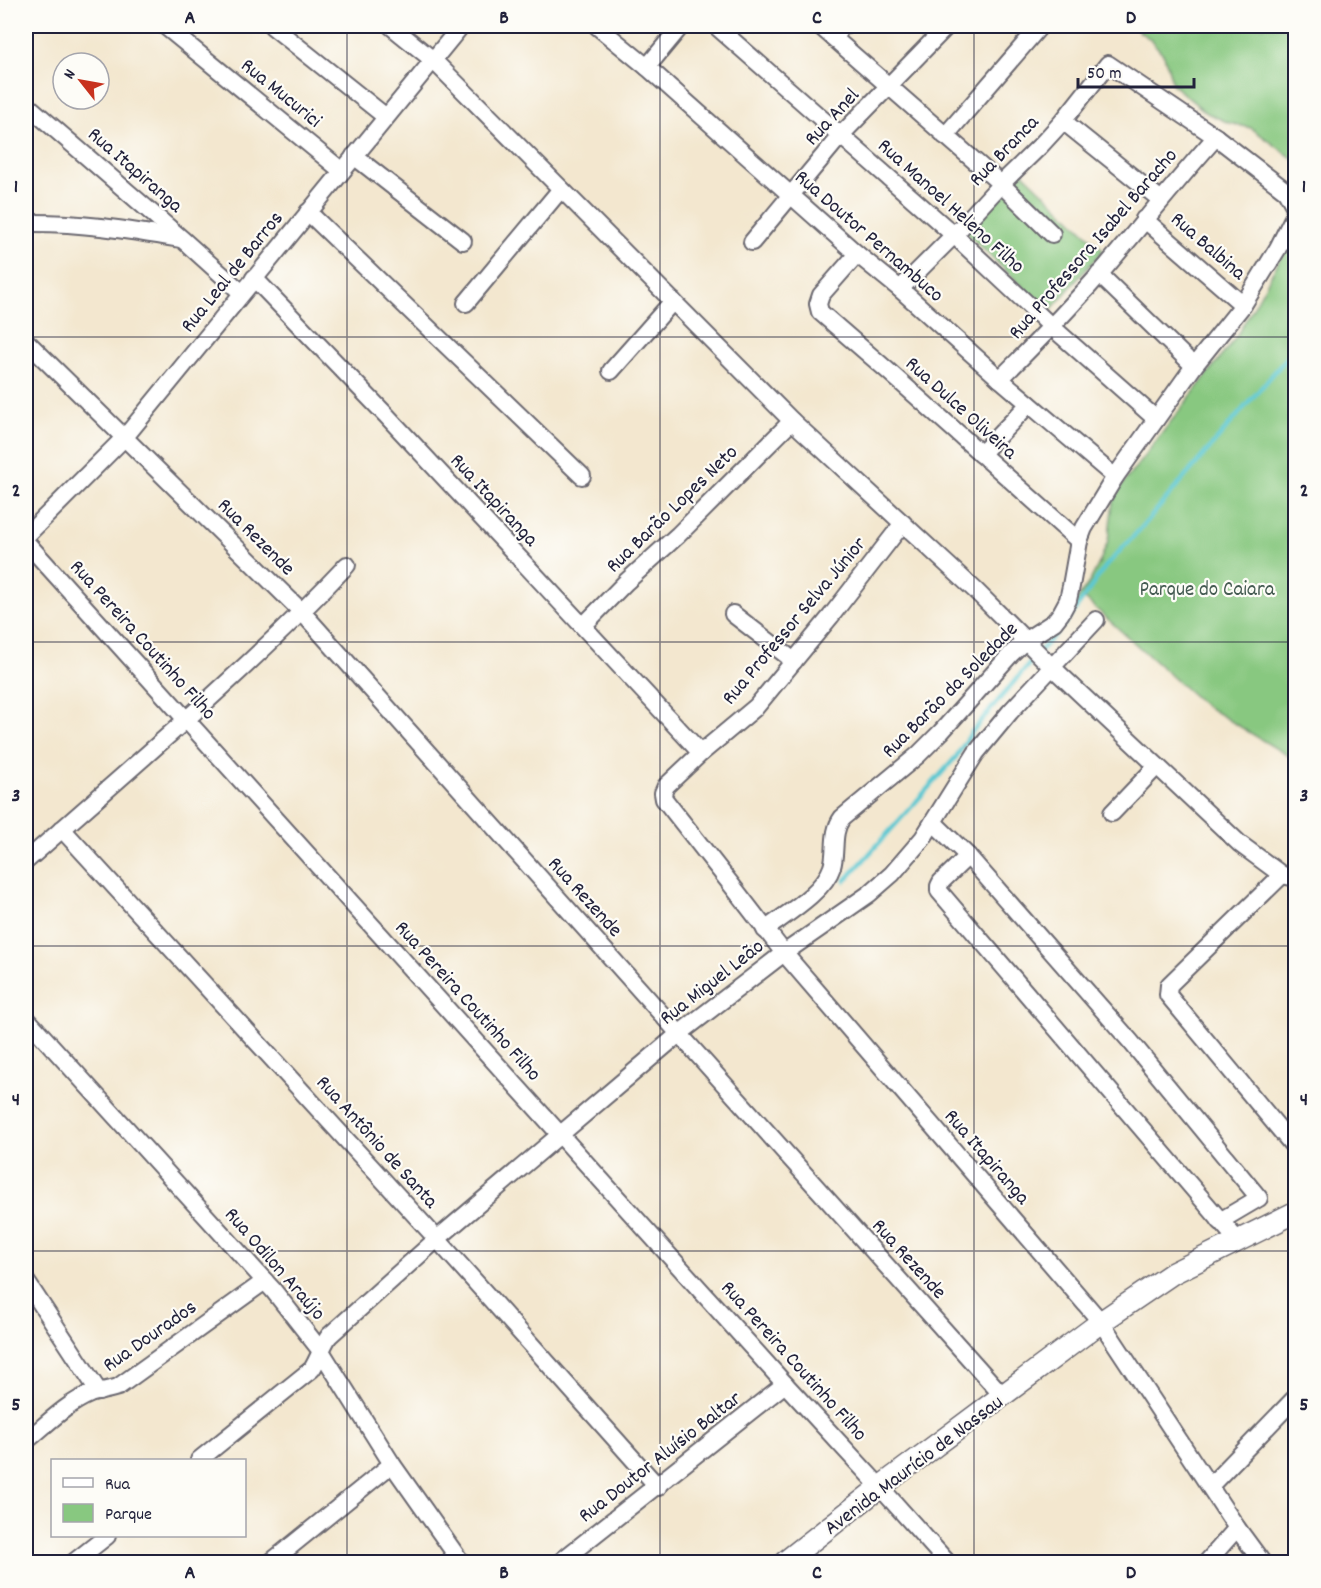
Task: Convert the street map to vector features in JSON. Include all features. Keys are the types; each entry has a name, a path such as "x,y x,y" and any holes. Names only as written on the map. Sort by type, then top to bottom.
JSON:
{"main road":[{"name":"Avenida Maurício de Nassau","path":"785,1563 880,1487 1101,1322 1173,1273 1296,1212"}],"street":[{"name":"Rua Mucurici","path":"165,26 342,171"},
{"path":"272,26 386,117"},
{"path":"392,26 433,60 792,421 975,590 1240,844 1289,876 1169,985 1168,995 1296,1149"},
{"name":"Rua Leal de Barros","path":"26,536 124,437 461,26"},
{"name":"Rua Doutor Pernambuco","path":"597,26 647,67 857,254 1115,477"},
{"path":"647,67 681,26"},
{"name":"Rua Manoel Heleno Filho","path":"716,26 954,235 1052,327 1156,419"},
{"path":"820,26 838,31 889,87 1001,184 1052,234"},
{"name":"Rua Anel","path":"752,242 840,136 947,26"},
{"path":"945,136 1040,26"},
{"name":"Rua Branca","path":"900,290 1063,122 1108,64 1216,137"},
{"name":"Rua Itapiranga","path":"26,104 242,293"},
{"name":"Rua Balbina","path":"1063,122 1161,200"},
{"name":"Rua Professora Isabel Baracho","path":"1000,379 1052,327 1216,137"},
{"name":"Rua Barão da Soledade","path":"765,930 818,890 825,881 832,866 837,824 842,818 918,756 1011,654 1054,622 1061,613 1068,600 1079,541 1084,528 1115,477 1156,419 1194,366 1243,306 1278,248 1294,216 1295,207 1286,191 1216,137"},
{"path":"354,156 463,241"},
{"path":"466,303 561,189"},
{"path":"308,212 582,477"},
{"name":"Rua Balbina","path":"1144,219 1243,306"},
{"path":"26,223 58,222 182,239"},
{"name":"Rua Dulce Oliveira","path":"857,254 821,295 818,304 820,312 1079,541"},
{"path":"1099,274 1194,366"},
{"name":"Rua Itapiranga","path":"254,278 386,415 701,753"},
{"path":"611,371 673,301"},
{"name":"Rua Rezende","path":"26,341 302,612 1003,1396"},
{"path":"981,454 1029,404"},
{"name":"Rua Barão Lopes Neto","path":"583,626 792,421"},
{"name":"Rua Professor Selva Júnior","path":"663,793 666,786 701,753 756,707 903,523"},
{"name":"Rua Pereira Coutinho Filho","path":"26,542 947,1563"},
{"path":"26,861 302,612 346,565"},
{"path":"733,614 794,661"},
{"name":"Rua Miguel Leão","path":"201,1459 312,1369 329,1336 436,1239 560,1133 680,1033 784,953 869,894 892,874 923,838 976,753 1050,664 1096,620"},
{"path":"1112,813 1157,766"},
{"name":"Rua Itapiranga","path":"663,793 664,799 784,953 1101,1322 1262,1563"},
{"path":"933,822 968,856 1131,1042 1259,1198 1220,1221"},
{"name":"Rua Antônio de Santa","path":"62,829 658,1486"},
{"path":"968,856 941,882 939,891 1237,1240"},
{"name":"Rua Odilon Araújo","path":"26,1018 265,1281 321,1351 392,1464 461,1563"},
{"path":"26,1281 99,1392"},
{"name":"Rua Dourados","path":"26,1441 71,1405 90,1394 118,1386 265,1281"},
{"name":"Rua Doutor Aluísio Baltar","path":"560,1563 785,1384"},
{"path":"1210,1486 1296,1397"},
{"path":"272,1563 392,1464"},
{"path":"1207,1563 1237,1528"},
{"path":"74,1563 106,1537"}],"green space":[{"path":"1131,26 1280,26 1295,35 1295,160 1251,128 1229,123 1207,113 1173,85 1164,55 1150,39"},
{"path":"1020,170 1103,250 1049,312 962,229"},
{"name":"Parque do Caiara","path":"1295,232 1295,760 1204,705 1084,598 1049,640 1090,581 1100,561 1108,541 1113,502 1122,485 1234,340"}],"waterway":[{"path":"1040,651 1071,616 1105,567 1143,526 1296,347"},
{"path":"845,881 956,757 971,733 1035,657"}]}
